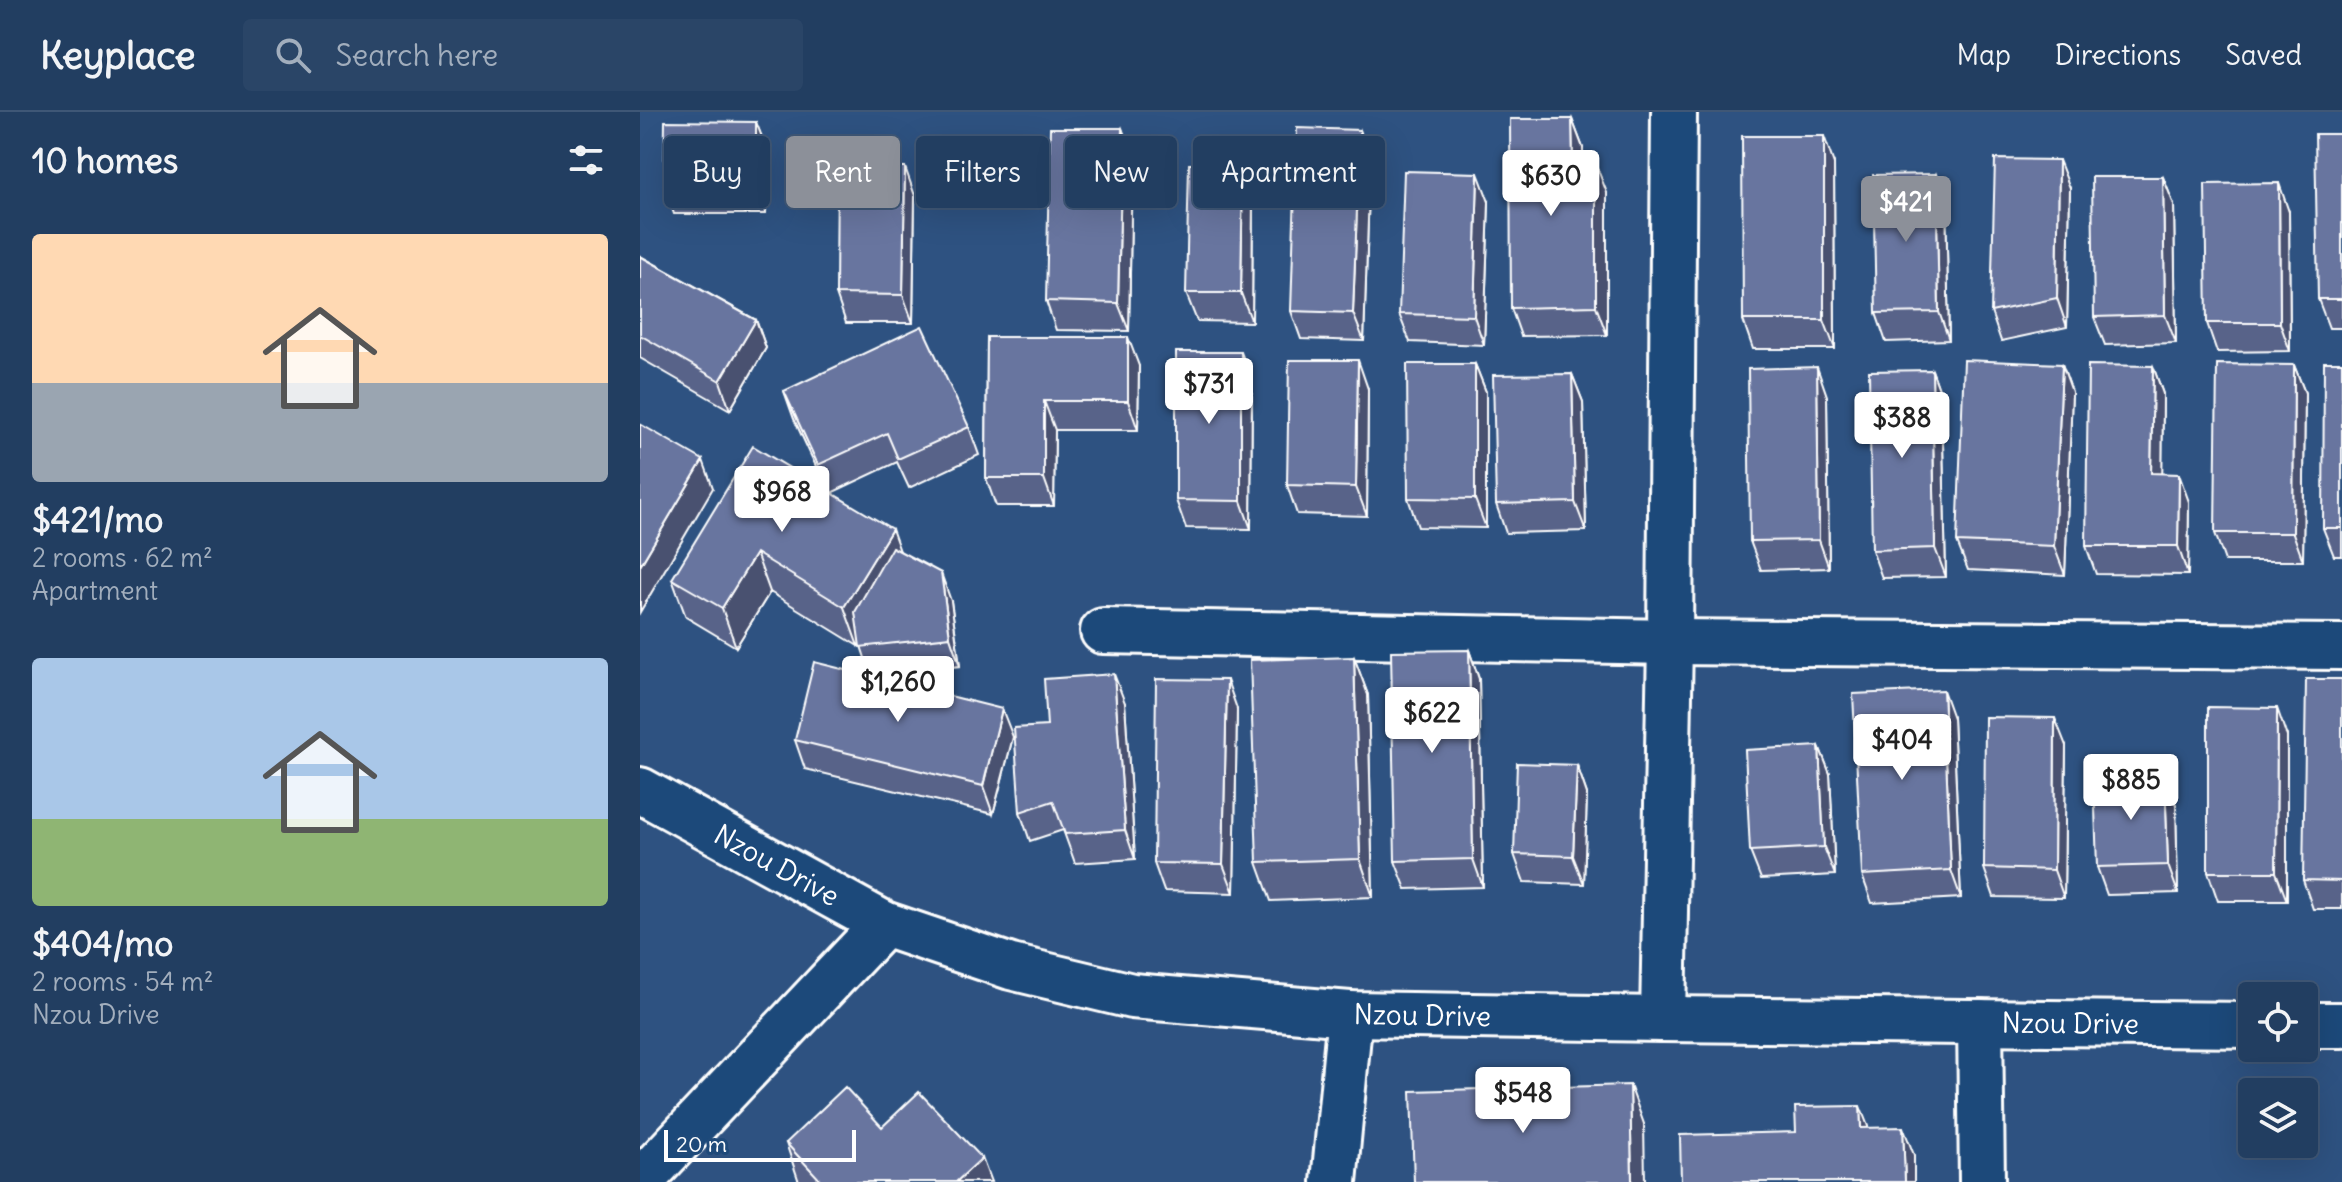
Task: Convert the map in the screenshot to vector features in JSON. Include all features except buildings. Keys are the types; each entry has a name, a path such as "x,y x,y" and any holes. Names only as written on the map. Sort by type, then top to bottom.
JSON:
{"street":[{"path":"1663,1019 1670,642 1674,112"},
{"path":"1103,631 1670,642 2342,647"},
{"name":"Nzou Drive","path":"640,790 884,924 1011,967 1132,996 1350,1014 2238,1025"},
{"path":"640,1182 884,924"},
{"path":"1334,1182 1350,1014"},
{"path":"1980,1022 1982,1182"},
{"path":"2318,1025 2342,1025"}]}
